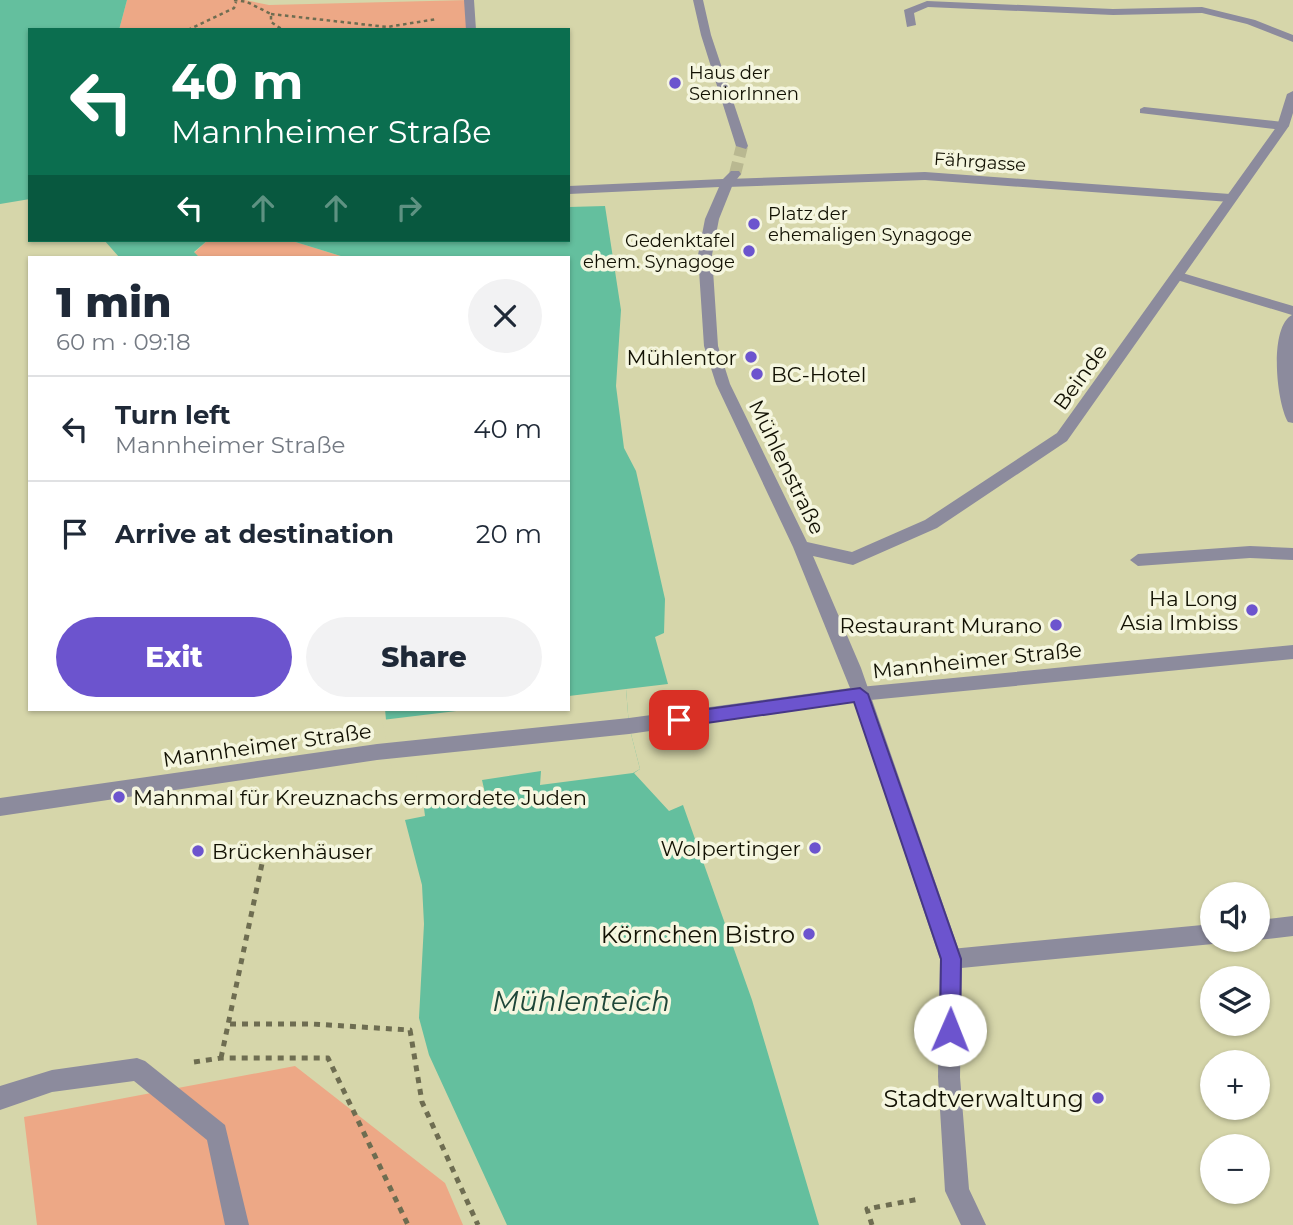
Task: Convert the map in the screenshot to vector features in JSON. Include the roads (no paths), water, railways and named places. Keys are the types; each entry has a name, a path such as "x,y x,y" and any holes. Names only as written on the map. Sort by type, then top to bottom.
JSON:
{"street":[{"path":"469,0 471,28"},
{"path":"698,0 742,146"},
{"path":"911,25 908,12 927,4 1113,12 1202,10 1251,22 1293,39"},
{"name":"Beinde","path":"801,547 853,559 931,524 1062,437 1179,276 1230,198 1283,126 1293,94"},
{"path":"1144,111 1283,126"},
{"name":"Fährgasse","path":"570,190 731,178 925,176 1230,198"},
{"name":"Mühlenstraße","path":"731,178 712,219 705,255 711,346 723,384 801,547 852,668 951,959 949,1077 957,1191 974,1225"},
{"path":"1179,276 1293,311"},
{"path":"1293,319 1283,350 1282,372 1284,396 1293,418"},
{"path":"1138,560 1250,552 1293,554"},
{"name":"Mannheimer Straße","path":"0,807 377,752 629,726 860,694 1293,652"},
{"path":"1270,929 1293,926"},
{"path":"951,959 1200,935"},
{"path":"0,1098 52,1081 137,1069 217,1133 237,1225"}],"water":[{"path":"0,0 127,0 120,28 28,28 28,199 0,204"},
{"name":"Mühlenteich","path":"605,206 621,310 616,386 624,448 636,471 665,599 664,633 655,637 668,684 626,689 629,726 640,769 634,773 669,811 683,805 752,1000 819,1225 507,1225 429,1055 419,1018 424,924 422,885 405,820 425,816 419,769 386,720 385,711 570,711 570,256 341,256 295,242 570,242 570,207"},
{"path":"106,242 206,242 194,252 198,256 118,256"}],"tunnel":[{"path":"735,174 742,146"}],"place":[{"name":"Haus der SeniorInnen","path":"675,83"},
{"name":"Platz der ehemaligen Synagoge","path":"754,224"},
{"name":"Gedenktafel ehem. Synagoge","path":"749,251"},
{"name":"Mühlentor","path":"751,357"},
{"name":"BC-Hotel","path":"757,374"},
{"name":"Ha Long Asia Imbiss","path":"1252,610"},
{"name":"Restaurant Murano","path":"1056,625"},
{"name":"Mahnmal für Kreuznachs ermordete Juden","path":"119,797"},
{"name":"Wolpertinger","path":"815,848"},
{"name":"Brückenhäuser","path":"198,851"},
{"name":"Körnchen Bistro","path":"809,934"},
{"name":"Stadtverwaltung","path":"1098,1098"}]}
